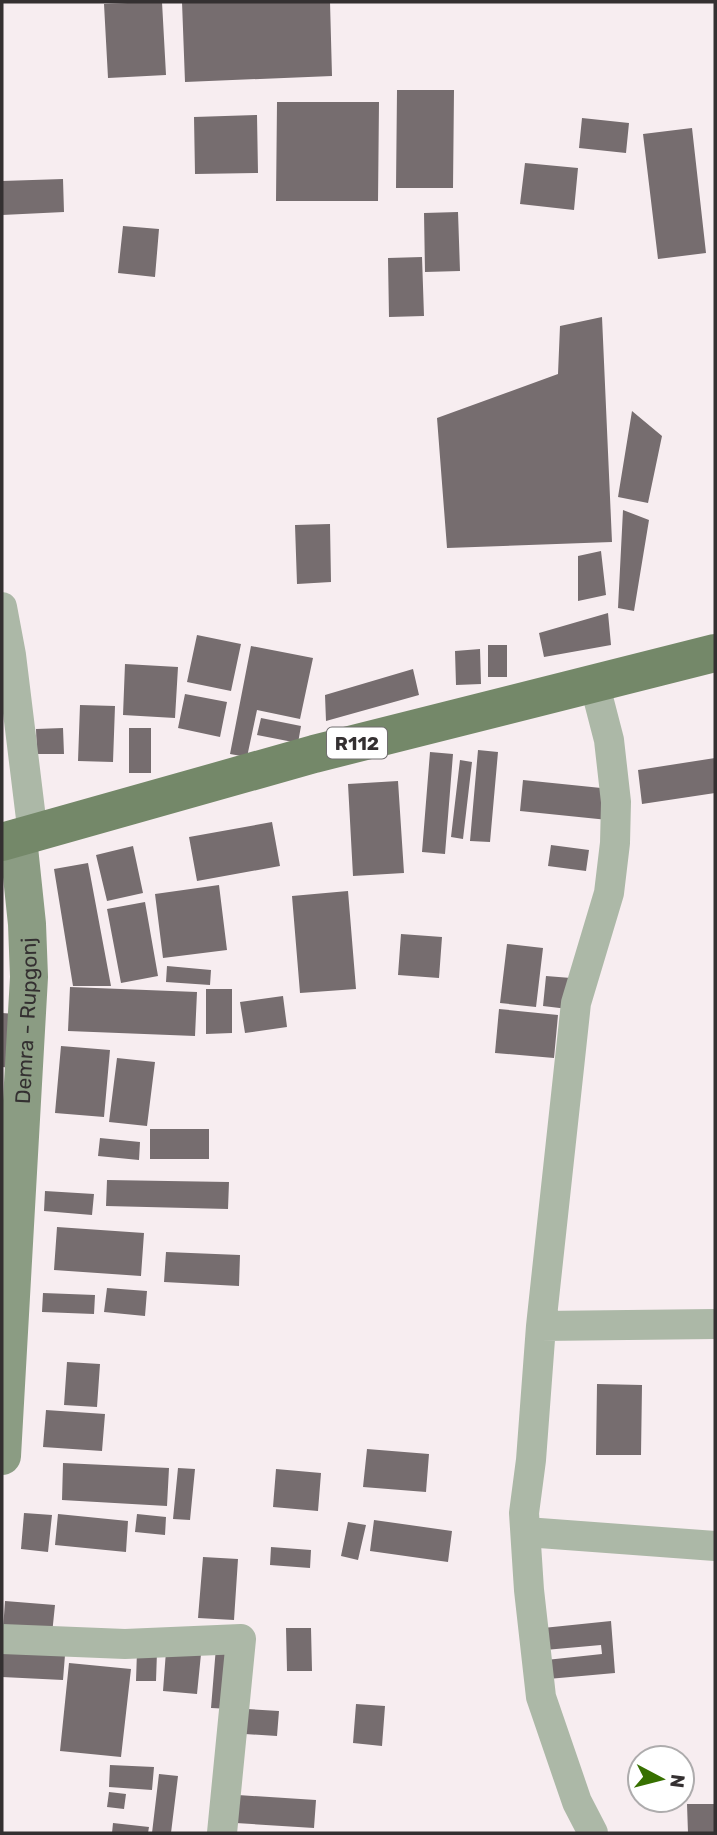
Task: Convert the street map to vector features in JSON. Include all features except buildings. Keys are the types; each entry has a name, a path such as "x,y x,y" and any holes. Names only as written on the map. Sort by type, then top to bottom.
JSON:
{"main road":[{"name":"R112","path":"17,838 314,754 715,653"}],"street":[{"path":"2,607 11,655 17,838"},
{"path":"593,1833 577,1802 541,1697 529,1590 525,1494 531,1460 541,1326 576,1003 609,893 615,843 616,802 609,740 594,682"},
{"name":"Demra - Rupgonj","path":"2,1456 29,977 27,924 17,838"},
{"path":"541,1326 715,1324"},
{"path":"526,1532 715,1546"},
{"path":"2,1639 125,1644 242,1639 222,1833"}]}
